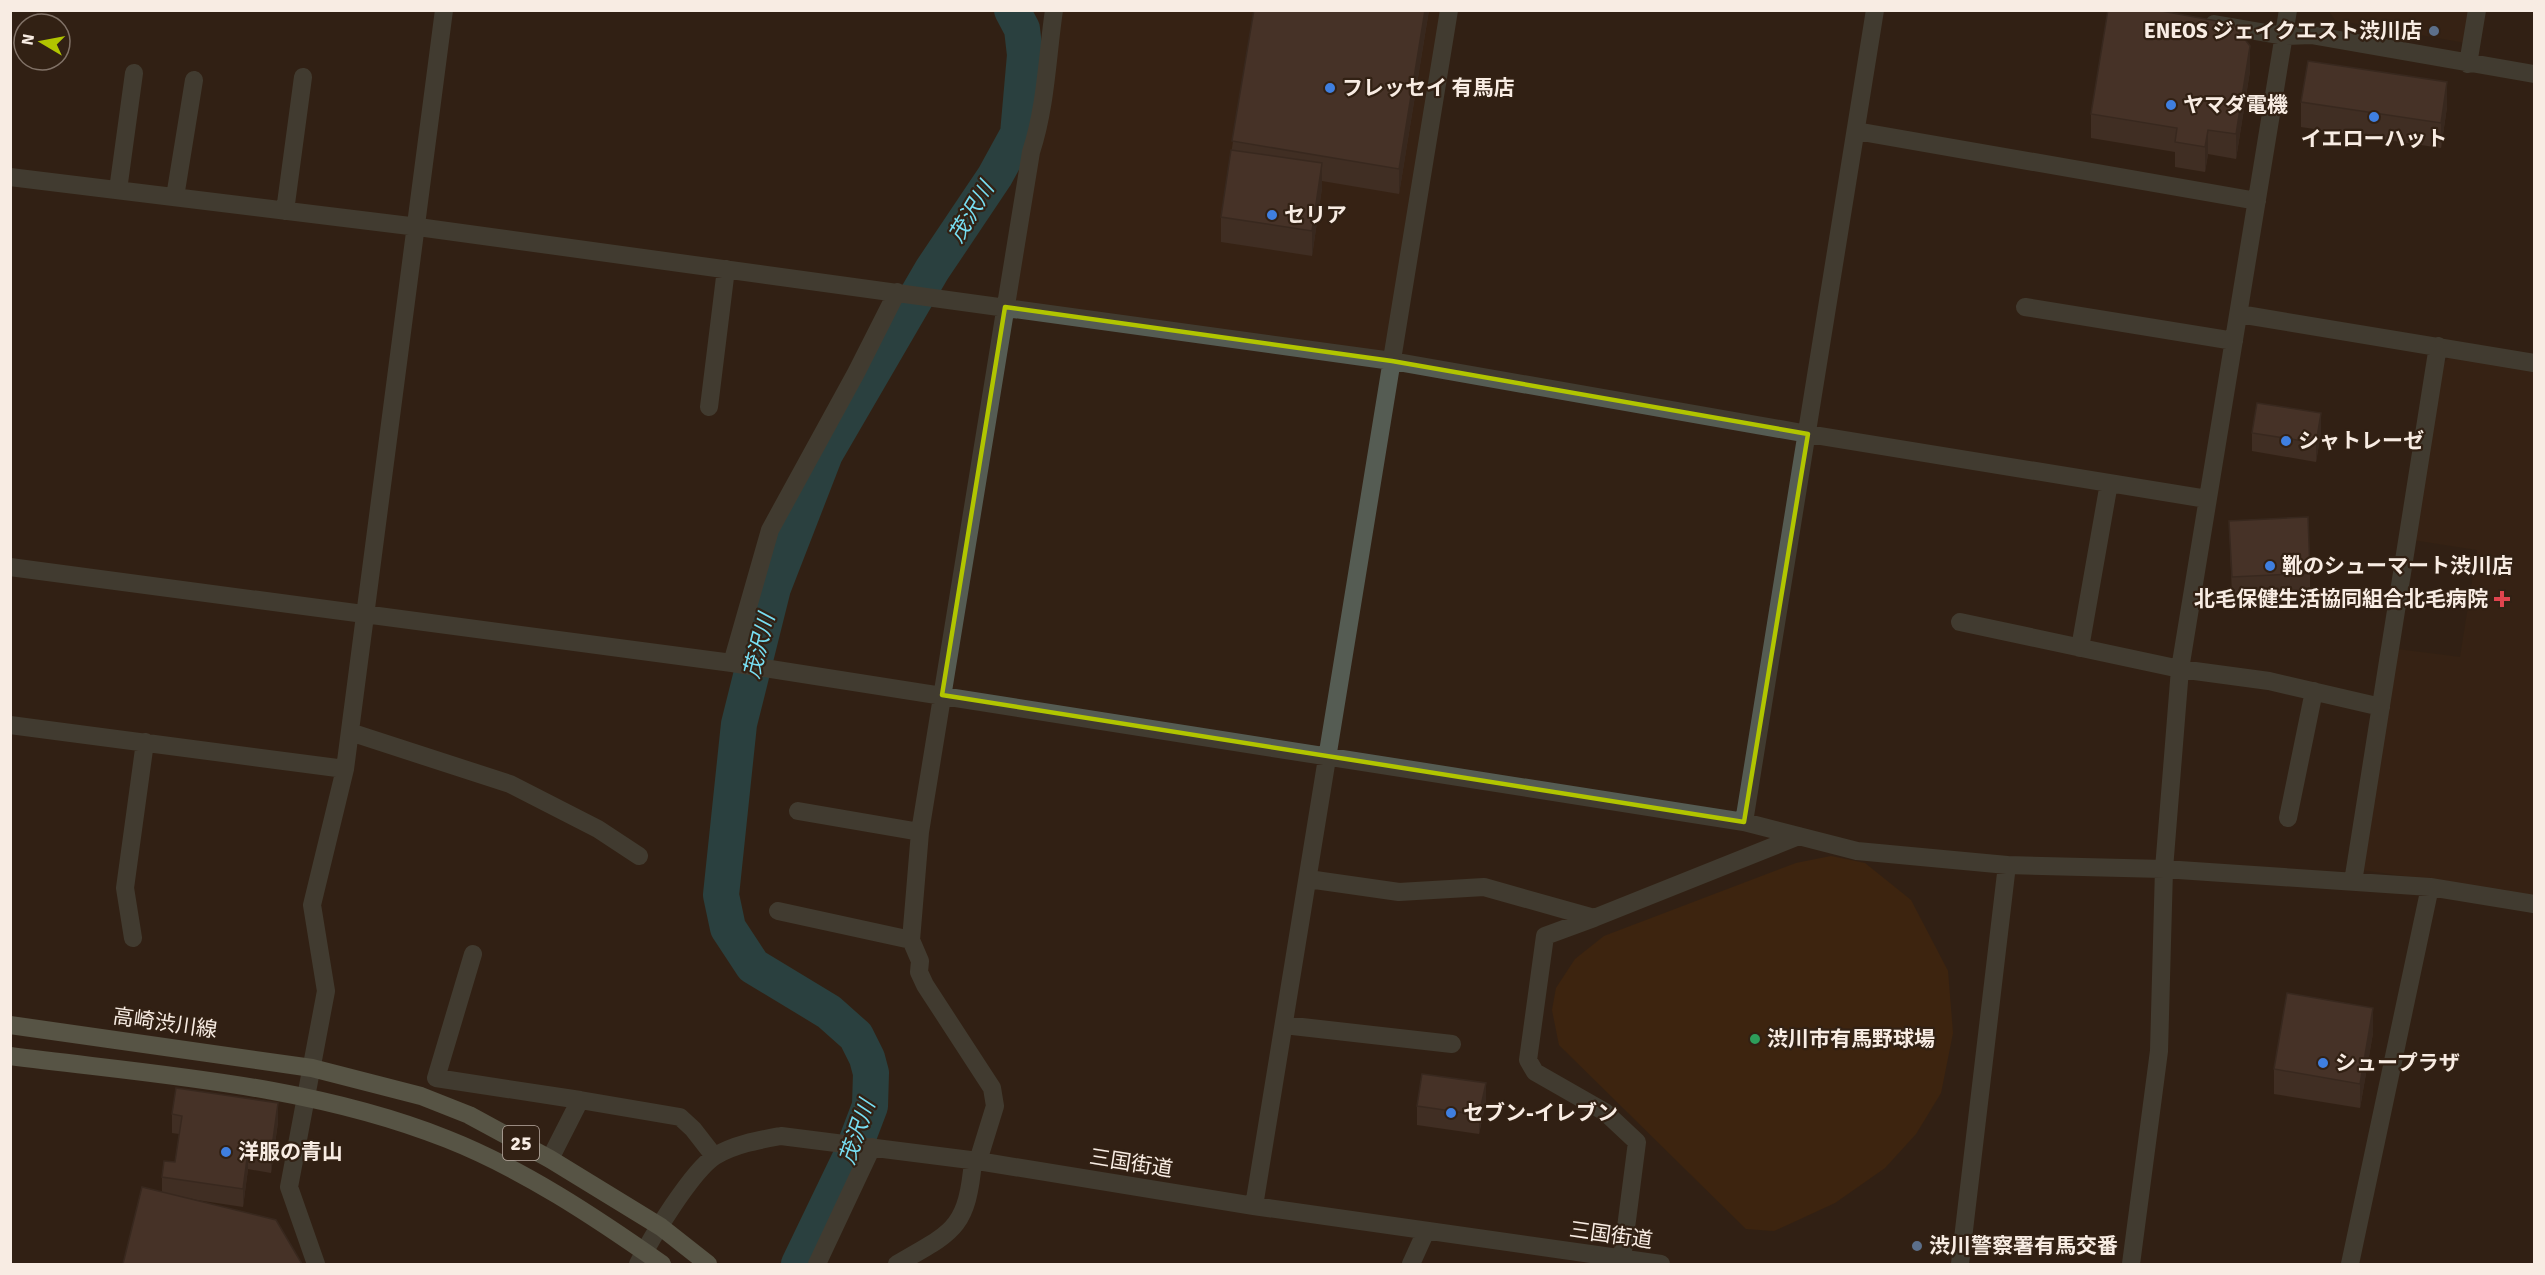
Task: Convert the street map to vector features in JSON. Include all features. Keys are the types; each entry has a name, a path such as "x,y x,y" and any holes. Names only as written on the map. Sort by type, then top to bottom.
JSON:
{"main road":[{"name":"高崎渋川線","path":"10,1024 312,1068"},
{"name":"25","path":"10,1056 270,1090 403,1124 447,1139 494,1161 574,1205 641,1259 662,1264"},
{"name":"25","path":"312,1068 421,1096 469,1115 550,1159 661,1227 708,1264"}],"street":[{"path":"316,1264 289,1187 326,991 312,905 345,769 418,227 444,10"},
{"path":"897,1264 946,1236 957,1224 970,1194 976,1161 994,1106 992,1088 925,985 919,972 920,961 911,940 920,832 1031,152 1043,109 1044,80 1054,10"},
{"path":"1254,1206 1449,10"},
{"path":"1744,822 1875,10"},
{"path":"2131,1264 2158,1051 2164,869 2180,669 2288,10"},
{"path":"2468,64 2477,10"},
{"path":"2191,20 2284,36 2311,35 2535,74"},
{"path":"118,190 134,73"},
{"path":"285,211 303,77"},
{"path":"175,197 194,80"},
{"path":"1856,131 2257,201"},
{"path":"10,177 418,227 1392,362 1808,434 2207,499"},
{"path":"709,407 726,269"},
{"path":"734,664 770,530 856,373 897,292"},
{"path":"2025,307 2234,341"},
{"path":"2239,314 2535,363"},
{"path":"2353,882 2438,346"},
{"path":"2080,648 2109,483"},
{"path":"10,567 734,664 942,695 1328,758 1744,822 1857,851 2007,865 2164,869 2430,887 2535,904"},
{"path":"1960,622 2180,669 2269,681 2381,707"},
{"path":"2288,818 2314,691"},
{"path":"10,724 345,769"},
{"path":"350,732 510,784 598,829 639,856"},
{"path":"133,938 125,888 145,742"},
{"path":"798,812 920,832"},
{"path":"1622,1259 1638,1142 1605,1112 1535,1072 1528,1060 1545,936 1799,836"},
{"path":"1960,1264 2007,865"},
{"path":"1308,879 1399,892 1484,887 1594,918"},
{"path":"2350,1264 2430,887"},
{"path":"778,911 911,940"},
{"path":"473,954 436,1078 671,1114 680,1117 693,1129 714,1156"},
{"path":"1284,1025 1452,1044"},
{"path":"550,1159 580,1101"},
{"name":"三国街道","path":"641,1259 691,1181 714,1156 750,1142 781,1136 976,1161 1426,1231 1587,1259 1622,1259 1661,1264"},
{"path":"818,1264 872,1147"},
{"path":"1411,1264 1426,1231"}],"highlighted area":[{"path":"1005,307 1392,361 1808,434 1744,822 942,695"}],"shaded area":[{"path":"1060,11 1443,11 1388,352 1012,303"},
{"name":"ENEOS ジェイクエスト渋川店","path":"2329,11 2471,11 2466,43 2335,20"},
{"name":"北毛保健生活協同組合北毛病院","path":"2450,357 2534,370 2534,895 2362,870 2397,649 2460,657 2477,550 2413,540 2441,365"},
{"name":"渋川市有馬野球場","path":"1831,856 1865,863 1911,900 1948,971 1953,1033 1941,1093 1916,1134 1885,1168 1835,1203 1774,1231 1746,1229 1559,1045 1552,1010 1556,988 1575,959 1604,936 1796,863"}],"building":[{"name":"フレッセイ 有馬店","path":"1254,10 1425,10 1399,169 1232,141"},
{"name":"ヤマダ電機","path":"2108,10 2156,10 2233,24 2250,46 2236,134 2208,130 2205,147 2175,142 2177,128 2091,114"},
{"path":"2308,61 2447,82 2441,123 2301,102"},
{"name":"セリア","path":"1231,150 1322,163 1312,231 1221,217"},
{"path":"2257,403 2321,413 2316,443 2252,433"},
{"name":"靴のシューマート渋川店","path":"2308,517 2310,573 2232,577 2229,521"},
{"name":"シュープラザ","path":"2287,993 2373,1008 2360,1084 2274,1069"},
{"path":"1422,1074 1486,1083 1479,1115 1417,1106"},
{"name":"洋服の青山","path":"176,1088 278,1103 271,1154 248,1151 243,1189 162,1177 164,1161 175,1162 182,1116 172,1114"},
{"path":"142,1187 276,1220 302,1264 123,1264"}],"waterway":[{"name":"茂沢川","path":"799,1264 851,1156 870,1106 871,1073 867,1058 856,1036 829,1012 753,966 728,928 721,895 739,724 773,588 825,454 932,270 995,176 1018,134 1025,55 1022,29 1012,10"}],"place":[{"name":"ENEOS ジェイクエスト渋川店","path":"2434,31"},
{"name":"フレッセイ 有馬店","path":"1330,88"},
{"name":"ヤマダ電機","path":"2171,105"},
{"name":"イエローハット","path":"2374,117"},
{"name":"セリア","path":"1272,215"},
{"name":"シャトレーゼ","path":"2286,441"},
{"name":"靴のシューマート渋川店","path":"2270,566"},
{"name":"北毛保健生活協同組合北毛病院","path":"2502,599"},
{"name":"渋川市有馬野球場","path":"1755,1039"},
{"name":"シュープラザ","path":"2323,1063"},
{"name":"セブン-イレブン","path":"1451,1113"},
{"name":"洋服の青山","path":"226,1152"},
{"name":"渋川警察署有馬交番","path":"1917,1246"}]}
